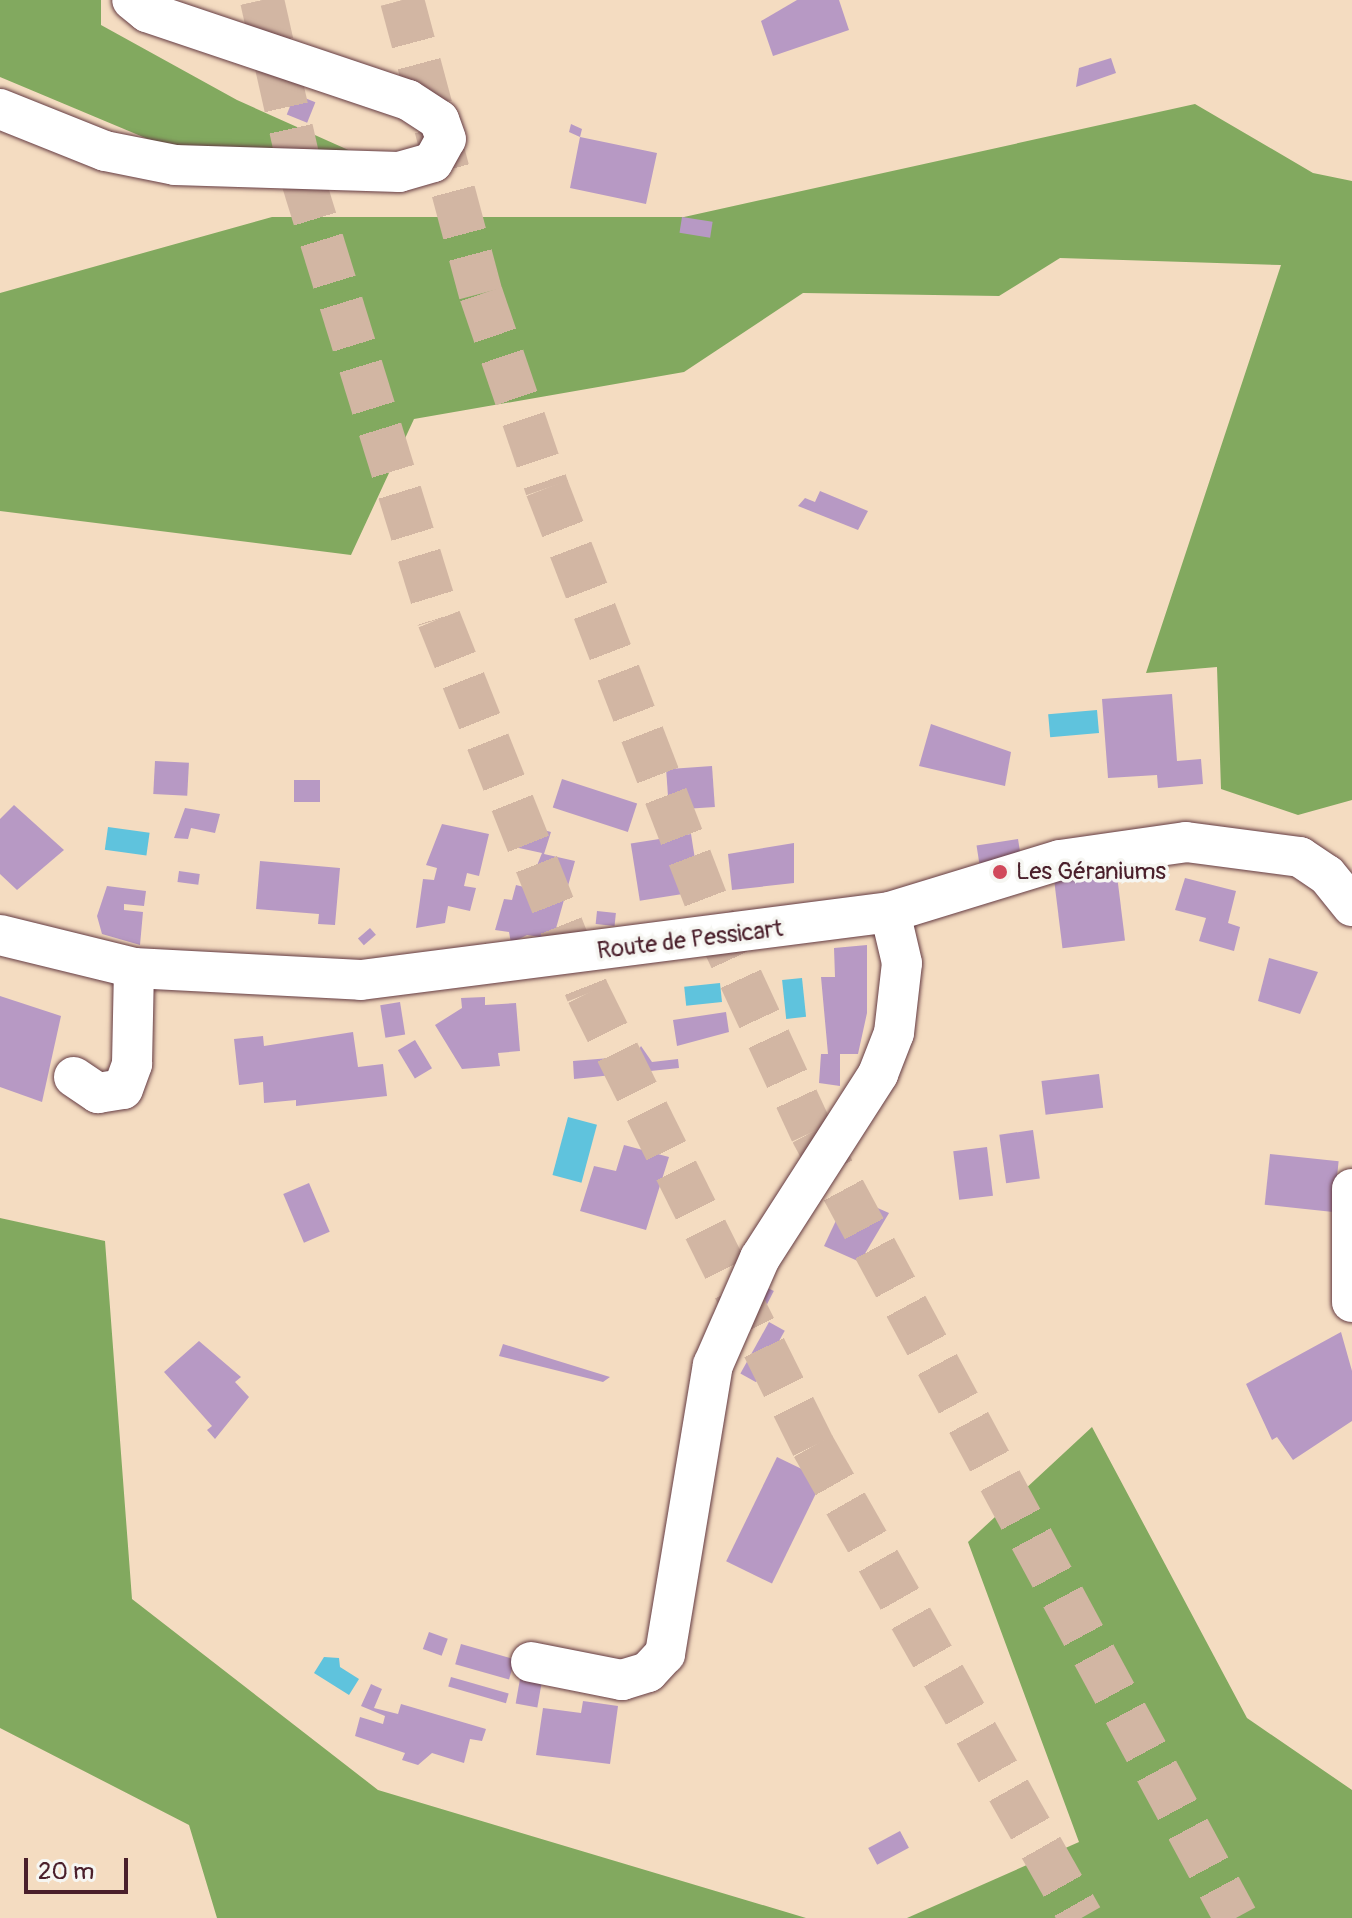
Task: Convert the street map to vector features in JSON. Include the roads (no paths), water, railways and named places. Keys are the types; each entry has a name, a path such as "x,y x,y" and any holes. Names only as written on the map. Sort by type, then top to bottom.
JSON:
{"street":[{"path":"0,109 105,151 175,165 399,172 433,162 446,139 439,120 408,100 147,12 132,0"},
{"name":"Route de Pessicart","path":"0,935 134,968 361,980 890,912 1060,860 1221,842 1300,857 1327,875 1352,906"},
{"path":"531,1662 622,1680 648,1672 665,1654 713,1365 760,1258 878,1074 894,1033 902,963 890,912"},
{"path":"74,1077 98,1093 123,1089 132,1064 134,968"},
{"path":"1352,1189 1352,1302"}],"water":[{"path":"1097,710 1099,733 1050,737 1048,714"},
{"path":"108,827 150,833 146,856 105,850"},
{"path":"802,978 806,1017 786,1019 782,980"},
{"path":"720,983 722,1002 686,1006 684,987"},
{"path":"568,1117 597,1125 581,1183 552,1175"},
{"path":"324,1657 339,1658 340,1667 359,1679 349,1695 314,1673"}],"tunnel":[{"path":"262,0 302,177 439,619 588,993 813,1446 1081,1918"},
{"path":"402,0 481,294 547,488 713,919 812,1132 1236,1918"}],"place":[{"name":"Les Géraniums","path":"1000,872"}]}
